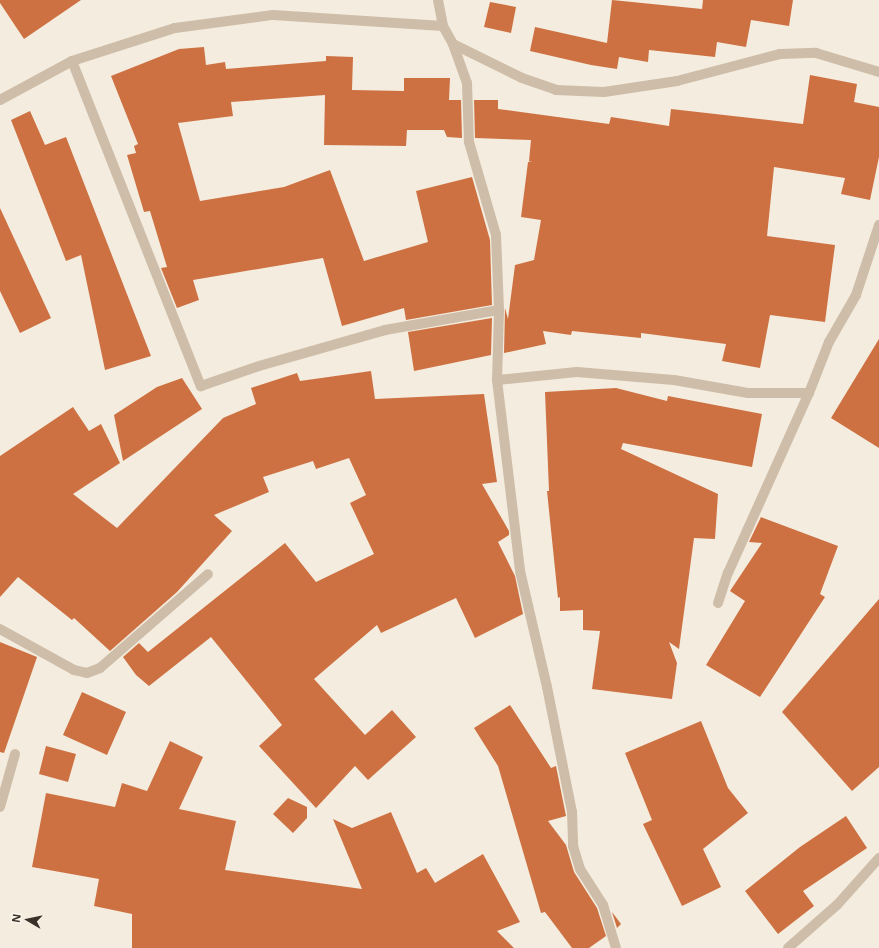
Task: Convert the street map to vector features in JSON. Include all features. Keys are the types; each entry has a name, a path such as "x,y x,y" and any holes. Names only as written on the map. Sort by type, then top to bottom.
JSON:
{"street":[{"path":"438,0 443,26 454,44 467,83 469,142 496,235 499,310 497,380 520,571 547,687 572,812 572,846 580,869 603,904 616,948"},
{"path":"0,100 72,61 175,28 273,16 443,26"},
{"path":"454,44 522,78 556,90 604,92 677,81 780,54 816,53 879,72"},
{"path":"72,61 201,386 259,366 385,330 499,310"},
{"path":"718,603 728,573 809,393 829,342 856,295 879,225"},
{"path":"497,380 578,372 674,380 748,393 809,393"},
{"path":"0,630 74,670 87,673 100,668 208,574"},
{"path":"0,807 15,754"},
{"path":"788,948 837,905 879,858"}],"building":[{"path":"0,0 81,0 24,39 0,3"},
{"path":"612,0 702,9 703,0 793,0 789,26 751,20 746,47 717,42 715,57 649,50 648,62 619,57 617,69 591,65 530,51 535,27 607,43"},
{"path":"490,2 516,7 511,33 484,27"},
{"path":"204,47 206,65 225,62 226,69 326,61 326,56 353,57 352,90 404,91 404,78 450,78 449,100 461,100 462,138 447,137 444,130 407,130 406,146 324,145 325,95 231,102 233,116 178,123 200,201 284,187 330,170 364,261 428,242 416,191 472,177 490,240 492,305 406,320 404,308 342,326 323,258 193,280 199,300 177,308 161,268 167,267 150,211 144,212 127,155 136,153 134,146 138,144 111,76 179,49"},
{"path":"810,75 857,84 854,102 879,107 879,157 870,200 841,194 845,178 774,167 767,236 835,245 825,322 770,315 760,368 722,361 726,344 641,333 641,338 572,331 571,335 543,331 546,344 504,353 505,308 508,319 515,265 534,260 541,220 521,217 528,162 532,161 529,161 531,140 475,138 474,100 498,100 498,109 609,124 611,117 669,126 671,109 803,124"},
{"path":"30,111 45,145 66,137 151,356 105,370 81,255 66,261 11,120"},
{"path":"0,208 51,318 20,333 0,291"},
{"path":"492,318 491,355 414,371 408,332"},
{"path":"879,339 879,448 831,418"},
{"path":"371,371 375,399 484,394 497,482 482,484 509,531 509,535 498,542 515,576 523,614 475,638 456,598 381,633 377,625 314,679 365,735 392,710 416,737 368,780 355,766 316,808 259,746 282,725 211,637 149,686 136,675 123,657 139,643 148,652 285,543 316,582 374,554 350,503 366,495 349,458 316,469 313,461 263,477 269,492 214,515 232,531 177,592 110,651 74,618 72,620 18,577 0,597 0,456 73,407 89,431 101,424 120,463 73,494 117,528 223,418 256,404 251,388 297,373 300,381"},
{"path":"182,378 202,409 123,461 114,415 157,387"},
{"path":"616,388 667,401 668,396 762,414 752,467 623,443 621,449 718,494 715,539 694,538 679,649 669,642 677,663 672,699 592,689 600,631 583,630 583,610 560,611 560,597 558,598 547,491 549,491 545,392"},
{"path":"761,517 838,546 820,594 825,597 760,697 706,665 745,601 730,591 762,543 749,542"},
{"path":"879,599 879,767 852,791 782,712"},
{"path":"0,642 37,657 4,753 0,752"},
{"path":"82,692 126,712 107,755 63,735"},
{"path":"510,705 551,768 556,766 566,816 548,821 566,845 574,872 597,908 606,936 589,948 572,948 545,912 541,913 498,766 474,728"},
{"path":"701,721 728,788 748,813 703,849 721,887 682,906 643,824 652,820 625,753"},
{"path":"170,741 203,757 179,809 236,821 225,870 362,889 333,819 352,828 391,812 417,873 426,868 435,883 483,854 520,922 497,931 514,948 132,948 132,914 94,906 99,879 32,867 46,793 115,807 122,783 147,791"},
{"path":"46,746 76,754 68,782 39,774"},
{"path":"288,798 307,807 307,818 293,833 273,814"},
{"path":"846,816 867,848 803,891 814,906 778,934 745,891 800,847"},
{"path":"612,912 621,924 617,928"}]}
